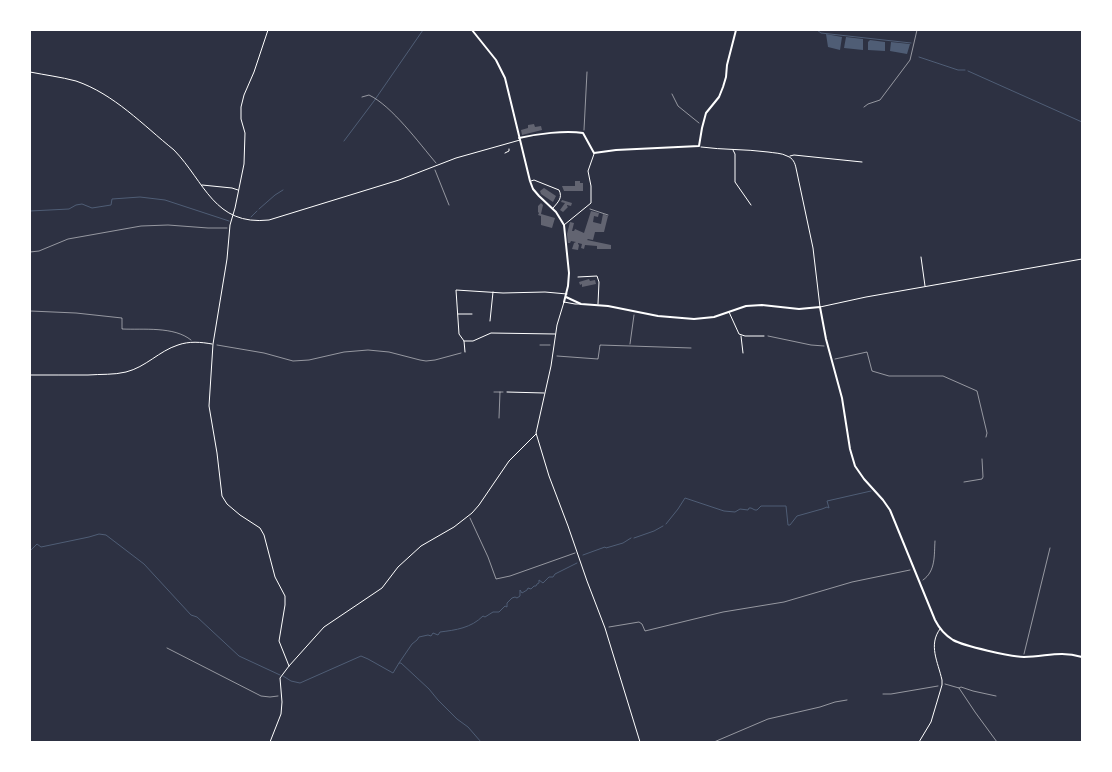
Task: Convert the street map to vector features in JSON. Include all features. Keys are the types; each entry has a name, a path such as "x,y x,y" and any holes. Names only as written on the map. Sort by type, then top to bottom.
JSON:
{"street":[{"path":"268,30 257,66 244,95 241,107 240,116 244,129 244,164 229,228 227,259 213,344 209,406 218,461 220,492 227,504 260,528 264,535 275,577 286,600 279,641 289,666"},
{"path":"472,30 502,70 510,94 519,139 533,189 553,208 564,225 569,273 567,295 557,325 536,433 549,476 605,628 640,742"},
{"path":"699,146 706,113 719,97 723,87 736,30"},
{"path":"30,72 64,78 88,86 113,100 174,150 215,203 233,215 252,221 269,220 399,180 456,158 508,145 519,139 536,135 574,132 583,134 594,153"},
{"path":"594,153 616,150 699,146 782,154 794,162 813,248 820,307 842,398 850,449 855,466 887,505 940,629 951,639 962,644 1009,655 1024,657 1062,653 1082,657"},
{"path":"505,153 509,149"},
{"path":"733,149 736,183 751,206"},
{"path":"564,225 591,203 588,168 594,153"},
{"path":"789,157 794,155 862,162"},
{"path":"530,181 538,181 559,190 560,199 553,208"},
{"path":"201,185 239,190"},
{"path":"921,257 925,287"},
{"path":"564,302 617,307 658,316 694,319 714,317 746,306 762,305 799,309 820,307 866,297 1082,259"},
{"path":"578,277 597,276 599,282 598,305"},
{"path":"465,352 464,341 459,334 456,290 546,292 567,295 581,304"},
{"path":"490,321 493,292"},
{"path":"729,312 741,335 748,337 764,336"},
{"path":"458,314 472,314"},
{"path":"464,341 473,341 491,333 555,334"},
{"path":"741,335 742,352"},
{"path":"30,375 121,373 143,365 183,343 213,344"},
{"path":"506,392 545,393"},
{"path":"270,742 281,714 282,695 280,678 289,666 324,627 382,588 398,567 421,546 469,516 479,505 509,461 536,433"},
{"path":"919,742 930,722 942,685 934,644 940,629"}],"path":[{"path":"864,107 880,100 910,60 917,30"},
{"path":"583,134 587,72"},
{"path":"672,94 678,106 702,125"},
{"path":"362,97 369,95 375,98 394,114 437,165"},
{"path":"434,166 449,205"},
{"path":"587,206 589,209 608,215"},
{"path":"30,252 39,251 68,239 131,228 168,224 200,228 229,228"},
{"path":"30,311 122,318 122,329 168,330 186,336 194,342"},
{"path":"630,346 635,311"},
{"path":"764,336 828,346"},
{"path":"213,344 264,353 293,361 309,360 344,352 368,350 389,352 420,360 431,360 465,352"},
{"path":"540,345 554,344"},
{"path":"552,356 598,359 600,346 691,348"},
{"path":"832,360 867,352 872,371 889,376 944,376 976,391 987,432 986,437"},
{"path":"494,392 506,392"},
{"path":"499,418 500,392"},
{"path":"964,482 982,479 984,476 982,459"},
{"path":"469,516 496,579 510,576 576,552"},
{"path":"919,581 928,576 933,567 935,541"},
{"path":"1024,657 1050,548"},
{"path":"605,628 639,622 645,631 723,612 784,602 852,582 914,568"},
{"path":"167,648 261,696 270,698 282,695"},
{"path":"883,694 942,685 961,687 996,696"},
{"path":"959,688 997,742"},
{"path":"714,742 768,719 848,700"}],"water":[{"path":"826,34 842,37 840,50 828,47"},
{"path":"846,37 863,39 863,50 844,48"},
{"path":"870,40 885,42 885,51 868,50 868,42"},
{"path":"891,42 910,44 907,54 890,51"}],"building":[{"path":"534,124 535,127 541,126 542,130 522,135 521,130 528,128 528,125"},
{"path":"575,181 583,183 583,191 564,191 562,186 575,186"},
{"path":"544,188 556,196 553,202 541,194 540,191"},
{"path":"562,200 572,203 571,206 567,205 568,207 563,212 560,210 565,203 561,202"},
{"path":"541,203 543,205 541,214 555,218 552,228 541,225 538,206"},
{"path":"591,211 599,213 598,217 594,216 593,222 601,224 603,214 608,216 604,232 595,232 593,240 587,240 611,245 611,249 597,249 597,246 585,245 584,249 581,248 582,244 578,243 578,250 572,249 576,242 571,241 568,243 567,234 570,222 574,223 572,231 575,229 584,233"},
{"path":"589,279 590,281 595,280 596,284 582,287 582,284 580,285 579,282"}],"waterway":[{"path":"344,141 423,30"},
{"path":"817,30 821,33 911,43"},
{"path":"919,57 958,70 965,70"},
{"path":"968,71 1082,122"},
{"path":"259,209 283,190"},
{"path":"30,211 69,209 82,204 92,208 111,205 112,199 140,197 165,200 229,221"},
{"path":"251,217 257,211"},
{"path":"666,524 685,498 724,511 735,512 740,509 748,510 749,508 757,510 761,506 786,506 788,525 790,525 797,516 829,508 827,501 871,491"},
{"path":"634,538 663,526"},
{"path":"30,551 37,544 41,547 99,534 106,535 144,564 191,615 197,617 239,656 280,675"},
{"path":"583,555 623,543 631,538"},
{"path":"399,663 419,637 431,636 433,633 438,635 440,632 463,628 483,616 499,612 505,606 507,607 507,603 512,598 520,596 520,590 522,593 528,588 531,589 539,583 539,580 543,583 549,577 553,577 555,574 577,563"},
{"path":"283,676 291,681 300,683 361,656 393,673 399,663 401,663 457,719 468,727 481,742"}]}
